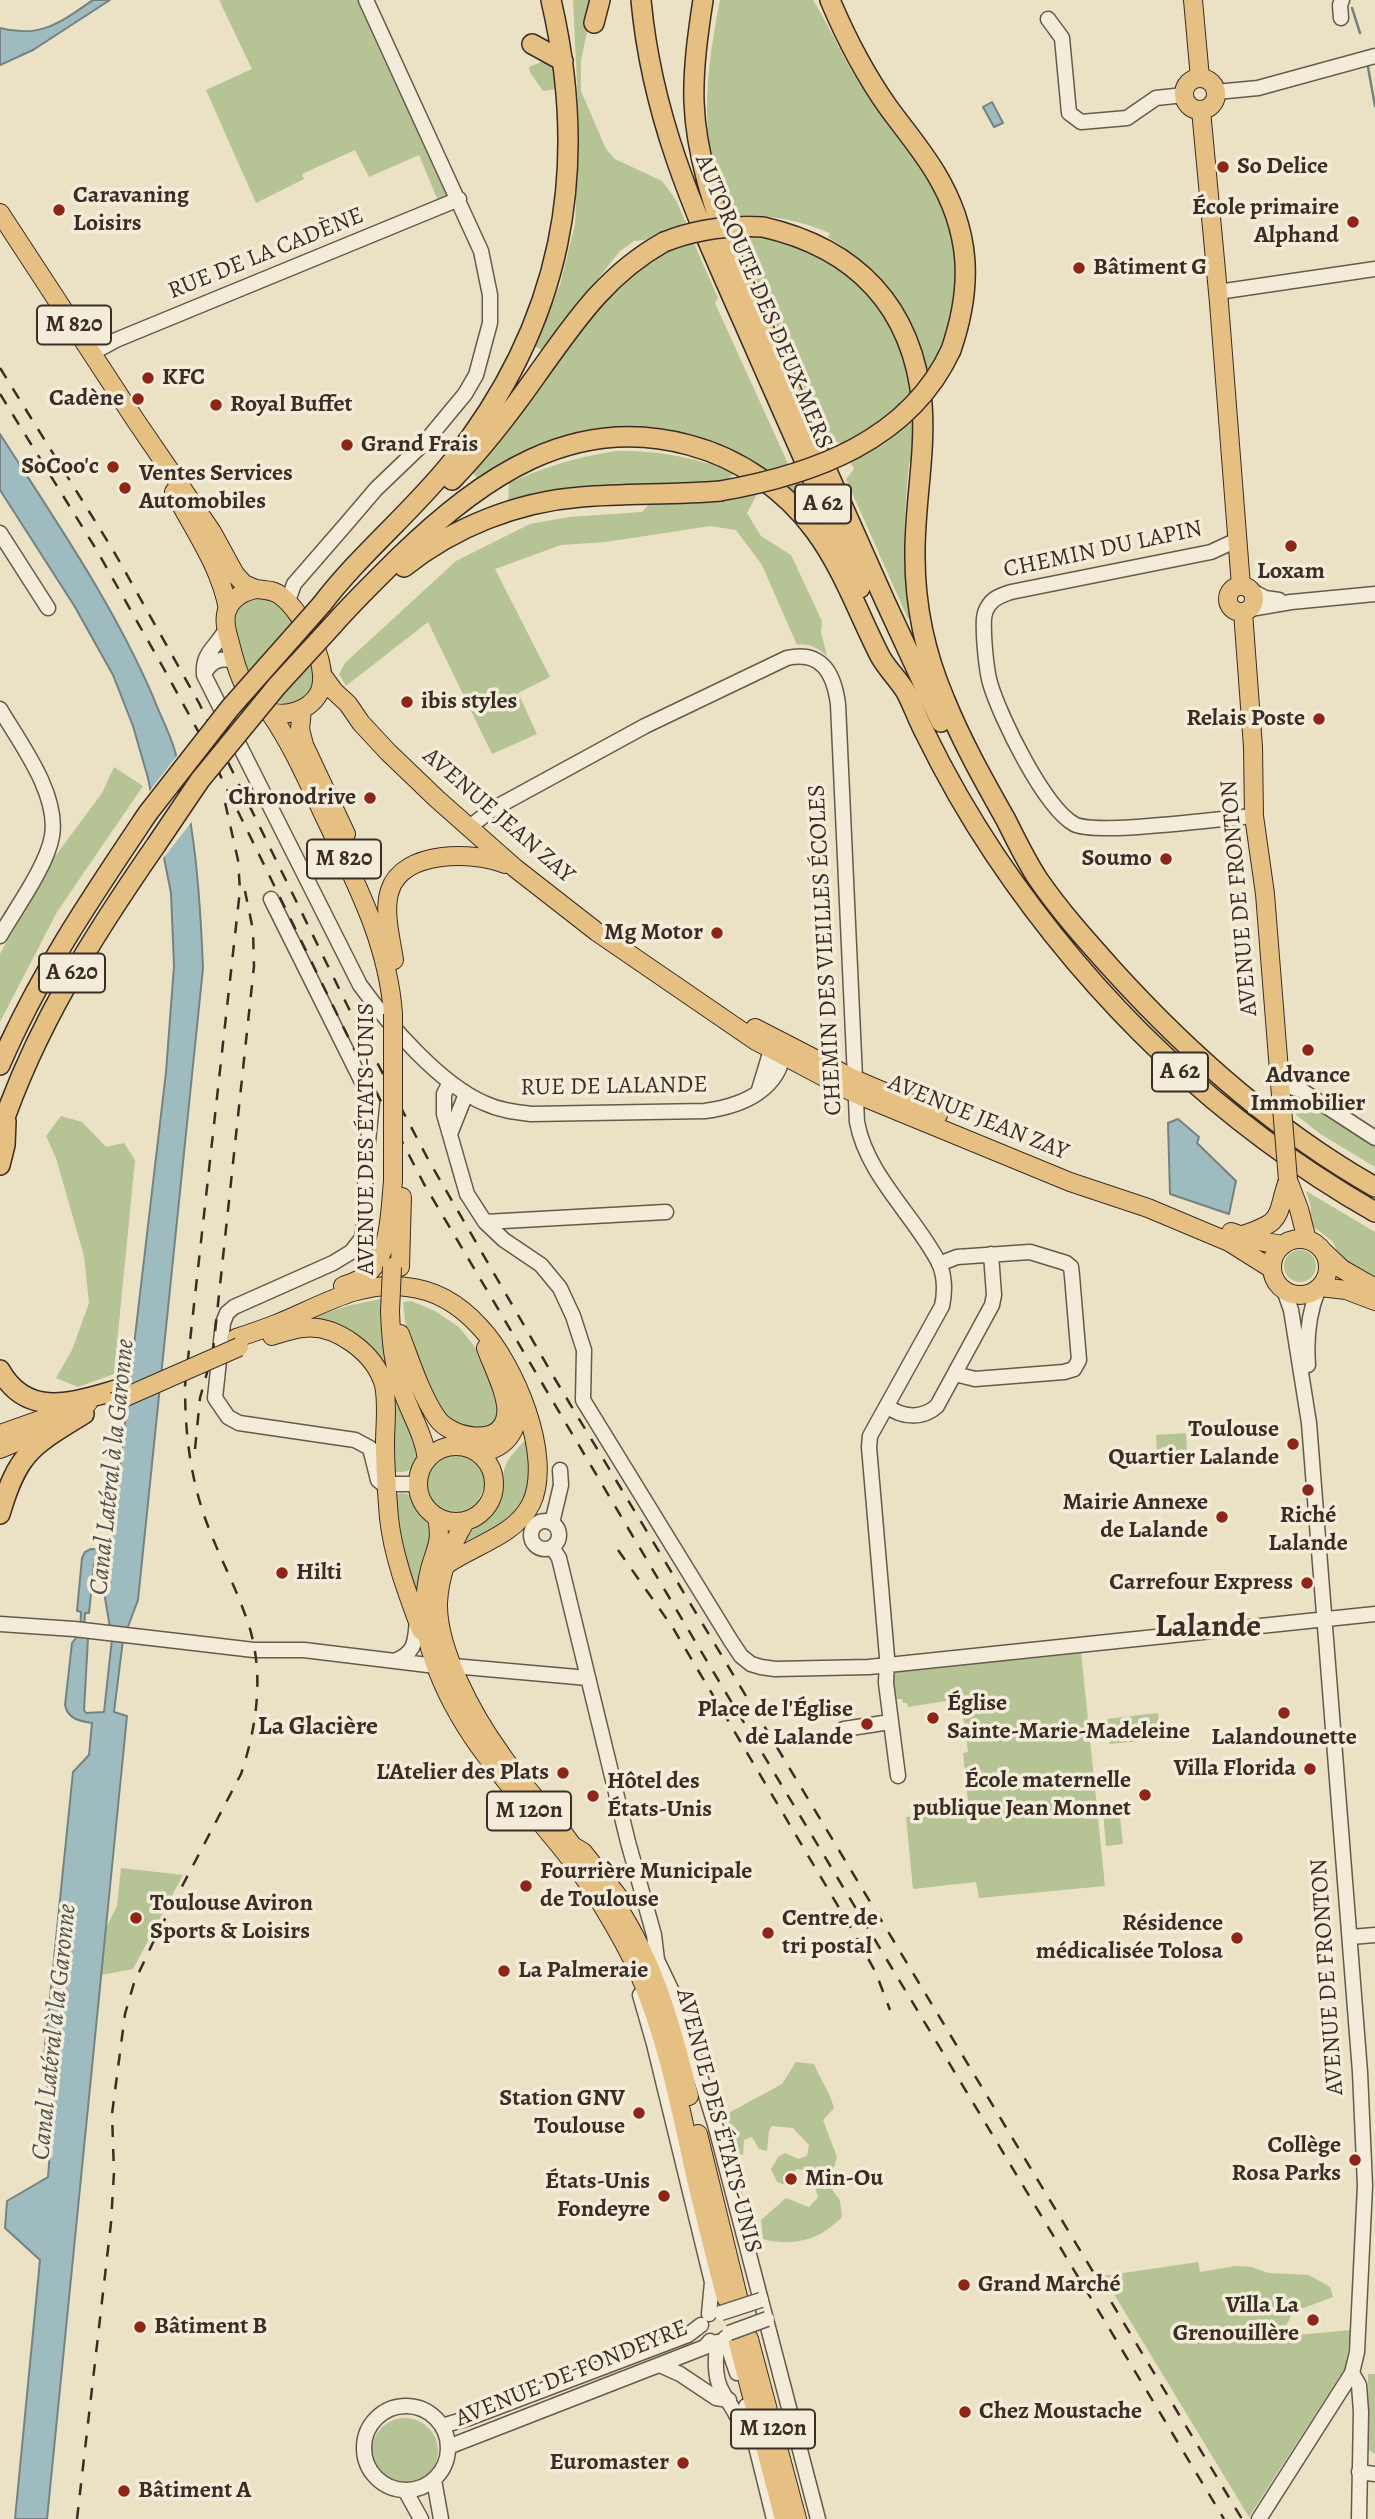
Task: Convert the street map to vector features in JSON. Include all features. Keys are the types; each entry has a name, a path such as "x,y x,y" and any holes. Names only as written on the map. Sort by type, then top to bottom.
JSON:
{"highway":[{"path":"322,604 346,572 450,464 500,393 531,331 557,253 565,201 569,145 567,91 551,0"},
{"path":"594,23 600,0"},
{"name":"AUTOROUTE DES DEUX MERS","path":"641,0 650,74 667,134 703,230 906,692"},
{"name":"AUTOROUTE DES DEUX MERS","path":"703,0 694,102 699,149 714,208 732,258 942,725 976,789 1037,878"},
{"path":"334,623 369,599 404,567 435,545 477,523 510,511 582,496 720,491 799,473 866,444 912,407 935,379 951,350 965,294 964,247 958,220 934,170 847,42 830,0"},
{"path":"532,44 563,61"},
{"path":"664,174 740,316"},
{"path":"322,604 354,578 485,444 589,304 612,278 639,256 664,242 730,225 763,227 809,240 830,250 862,274 887,303 910,348 922,404 915,560 926,645 958,731 1037,878"},
{"path":"334,623 448,513 514,467 561,447 584,441 622,437 664,439 706,450 747,469 775,489 803,516 830,554 882,660 906,692"},
{"name":"A 620","path":"0,1065 53,957 148,813 230,708 322,604"},
{"name":"A 620","path":"0,1132 53,1007 102,924 200,780 277,686 334,623"},
{"name":"A 62","path":"906,692 925,734 993,852 1060,944 1113,1006 1180,1072 1222,1108 1306,1170 1375,1212"},
{"name":"A 62","path":"1037,878 1078,931 1158,1020 1196,1057 1302,1140 1375,1187"},
{"path":"0,1165 5,1144 7,1111"},
{"path":"0,1370 21,1393 46,1404 115,1396"},
{"path":"0,1514 15,1472 28,1452 38,1442 84,1414"}],"main road":[{"path":"1193,0 1199,78"},
{"path":"1199,78 1212,83 1216,92 1214,102 1201,110 1190,106 1184,95 1188,83 1199,78"},
{"name":"AVENUE DE FRONTON","path":"1201,110 1237,540 1246,599 1254,816 1265,894 1288,1180 1288,1218 1284,1244"},
{"name":"M 820","path":"0,206 11,229"},
{"name":"M 820","path":"0,213 212,532 235,574 244,584 262,590"},
{"name":"M 820","path":"136,421 207,550 228,609"},
{"path":"262,590 281,595 288,601 314,645 321,661 323,676 320,690 306,707 282,715 270,713 253,699 245,688 234,661 226,629 228,609 240,594 262,590"},
{"name":"AVENUE JEAN ZAY","path":"323,676 361,723 468,828 515,868 606,939 677,988 808,1070 980,1133 1240,1236 1284,1244"},
{"name":"AVENUE JEAN ZAY","path":"306,707 331,706 361,723"},
{"name":"AVENUE DES ÉTATS-UNIS","path":"306,707 300,729 304,745 379,912 395,963 404,1127 398,1181 391,1345 403,1393 423,1439 427,1459"},
{"name":"AVENUE DES ÉTATS-UNIS","path":"270,713 314,794 367,907 380,943 397,1015"},
{"path":"454,855 466,843 468,828"},
{"path":"395,963 388,909 388,893 392,884 415,866 454,855 489,858 515,868"},
{"name":"AVENUE JEAN ZAY","path":"780,1050 1070,1181 1148,1208 1218,1237 1246,1251 1272,1269"},
{"name":"AVENUE DE FRONTON","path":"1240,1236 1268,1226 1275,1219 1281,1209 1288,1180"},
{"name":"AVENUE DE FRONTON","path":"1288,1180 1300,1209 1307,1240"},
{"path":"243,1342 254,1326 366,1275 381,1254 398,1181"},
{"path":"1375,1288 1342,1269 1323,1250 1307,1240 1298,1239 1284,1244 1274,1256 1274,1278 1284,1290 1303,1293 1319,1288 1346,1290 1375,1301"},
{"path":"1319,1288 1326,1279 1328,1269 1323,1250"},
{"path":"243,1342 276,1324 353,1291 390,1286 441,1296 482,1328 503,1361 530,1419 538,1455 538,1472 532,1502 515,1525 446,1564"},
{"path":"0,1434 115,1396 350,1299 393,1293 424,1298 441,1306 470,1329 486,1348 507,1383 515,1400 518,1417 513,1434 490,1451 478,1453"},
{"name":"AVENUE DES ÉTATS-UNIS","path":"394,1311 406,1372 420,1406 433,1433 453,1446"},
{"path":"243,1342 304,1327 319,1328 349,1340 376,1368 384,1388 386,1483 394,1545 417,1620 429,1645"},
{"name":"AVENUE DES ÉTATS-UNIS","path":"400,1334 437,1419 450,1428 479,1437 496,1432 503,1425 507,1414 506,1403 486,1348"},
{"path":"0,1449 84,1414 115,1396"},
{"path":"493,1473 524,1437 530,1419"},
{"path":"453,1446 470,1448 478,1453 490,1465 495,1485 486,1509 464,1522 451,1523 438,1518 423,1504 417,1484 418,1475 427,1459 443,1448 453,1446"},
{"name":"AVENUE DES ÉTATS-UNIS","path":"438,1518 440,1537 425,1604 429,1645 466,1697 501,1754 573,1846 624,1919 653,1973 662,1996 681,2061 719,2309"},
{"name":"AVENUE DES ÉTATS-UNIS","path":"464,1522 446,1564 438,1604 444,1637 445,1666 472,1737 492,1766 585,1880 637,1968 656,2020 685,2127 719,2309"},
{"path":"573,1846 583,1852 619,1897 656,1960"},
{"name":"M 120n","path":"728,2339 784,2519"},
{"name":"M 120n","path":"728,2339 797,2519"}],"street":[{"path":"288,601 292,588 376,489 447,419 475,375 490,323 490,295 481,251 366,0"},
{"path":"1341,18 1342,0"},
{"path":"1048,19 1062,38 1069,113 1081,122 1127,118 1156,98 1184,95"},
{"path":"1216,92 1258,88 1375,56"},
{"name":"RUE DE LA CADÈNE","path":"92,353 116,340 458,199"},
{"path":"1218,292 1375,269"},
{"path":"0,533 48,608"},
{"name":"CHEMIN DU LAPIN","path":"1237,540 1210,552 995,598 987,607 984,619 985,659 1003,717 1032,772 1058,810 1075,824 1101,829 1254,816"},
{"path":"262,590 307,569"},
{"path":"1246,599 1291,602 1375,594"},
{"path":"204,675 205,656 221,639 226,629"},
{"name":"CHEMIN DES VIEILLES ÉCOLES","path":"468,828 519,794 645,726 787,658 814,658 830,674 838,704 857,1122 866,1151 939,1264 944,1286 942,1306 870,1436 886,1665"},
{"path":"204,675 212,662 221,659 234,661"},
{"name":"RUE DE LALANDE","path":"204,675 360,985 387,1022 466,1094 495,1108 531,1114 705,1111 727,1108 746,1101 771,1083 799,1070 808,1070"},
{"path":"0,709 33,764 51,808 53,822 44,860 0,936"},
{"path":"271,899 372,1102 366,1162 365,1224 362,1238 351,1252 333,1263 244,1301 227,1313 223,1323 215,1398 228,1417 239,1423 355,1440 370,1448 379,1480 383,1483 417,1484"},
{"path":"758,1093 780,1050"},
{"name":"RUE DE LALANDE","path":"771,1083 780,1050"},
{"path":"450,1082 443,1103 467,1194 485,1222 504,1240 541,1265 560,1288 584,1350 583,1400 741,1656 751,1664 775,1669 886,1665 1375,1615"},
{"path":"1281,1090 1301,1090 1375,1138"},
{"path":"450,1134 466,1094"},
{"path":"485,1222 666,1212"},
{"path":"939,1264 957,1257 1030,1252 1066,1263 1071,1268 1079,1360 1074,1369 975,1379 955,1374"},
{"path":"887,1406 893,1411 911,1416 929,1413 937,1406 992,1305 994,1295 991,1254"},
{"name":"AVENUE DE FRONTON","path":"1307,1405 1307,1342 1310,1314 1319,1288"},
{"name":"AVENUE DE FRONTON","path":"1259,2519 1352,2373 1357,2352 1365,2186 1350,1937 1307,1405 1292,1310 1284,1290"},
{"path":"552,1523 561,1485 560,1471"},
{"path":"547,1521 552,1523 557,1529 558,1537 552,1547 537,1546 531,1537 533,1527 547,1521"},
{"name":"AVENUE DES ÉTATS-UNIS","path":"552,1547 559,1558 623,1822 654,1935 656,1960 678,2004 716,2128 818,2519"},
{"path":"394,1661 404,1658 413,1649 417,1620"},
{"path":"0,1624 588,1678"},
{"path":"886,1665 890,1722 898,1776"},
{"path":"844,1729 890,1722"},
{"path":"1350,1937 1375,1936"},
{"name":"AVENUE DE FONDEYRE","path":"442,2426 470,2418 688,2335 719,2309 761,2300"},
{"path":"728,2339 703,2335 719,2309 730,2324 728,2339 715,2362 720,2387 739,2417 765,2519"},
{"name":"AVENUE DE FONDEYRE","path":"448,2447 728,2339 766,2319"},
{"path":"728,2339 774,2519"},
{"path":"660,2365 680,2374 716,2398 729,2400"},
{"path":"1352,2373 1359,2385 1359,2519"},
{"name":"AVENUE DE FONDEYRE","path":"405,2490 382,2483 366,2464 363,2444 371,2423 379,2414 390,2408 413,2406 425,2409 442,2426 448,2447 445,2465 434,2480"},
{"path":"1359,2472 1375,2474"},
{"path":"421,2519 405,2490 415,2489 434,2480 441,2519"}],"green space":[{"path":"219,0 362,0 449,191 448,198 439,203 419,155 369,177 355,150 302,174 304,179 256,203 206,90 252,69"},
{"path":"573,0 594,0 581,60 581,91 606,149 615,159 662,181 676,200 686,223 661,231 645,240 634,241 619,252 542,350 534,346 560,285 575,224 579,126"},
{"path":"720,0 813,0 860,84 928,174 937,190 952,229 957,272 945,337 926,377 893,296 868,267 828,237 830,233 781,218 730,215 719,187 708,134 708,83"},
{"path":"538,55 552,62 558,89 543,91 530,72 529,67 541,62"},
{"path":"756,234 807,247 835,263 869,293 892,329 911,396 892,415 845,445 829,439 821,416 808,396 742,247 746,238"},
{"path":"693,241 718,298 715,303 790,468 766,473 681,435 506,462 478,479 470,470 606,294 662,252"},
{"path":"913,417 912,462 909,463 904,540 908,619 846,479 854,469 850,461"},
{"path":"616,451 676,456 734,473 727,482 508,505 509,483 561,463"},
{"path":"797,482 812,510 810,513 782,486"},
{"path":"757,494 747,513 761,536 791,555 822,621 821,632 827,656 813,647 797,645 762,565 736,530 710,526 606,542 561,545 495,569 550,677 518,693 537,734 492,754 428,622 346,686 339,674 345,663 456,561 530,524 569,517 642,512 650,503"},
{"path":"260,597 275,601 285,609 313,654 314,684 306,695 296,701 276,702 267,697 258,689 245,669 231,622 242,605"},
{"path":"114,767 143,786 57,912 0,1022 0,954 48,866 102,793"},
{"path":"1305,1100 1365,1141 1375,1144 1375,1167 1322,1135 1296,1115 1294,1103"},
{"path":"61,1116 82,1122 106,1147 124,1143 135,1160 114,1374 78,1387 56,1378 72,1350 89,1303 84,1256 56,1158 46,1136"},
{"path":"1306,1191 1375,1232 1375,1278 1347,1263 1339,1255 1333,1242 1309,1223 1311,1207"},
{"path":"1300,1250 1311,1255 1316,1266 1311,1277 1300,1282 1289,1277 1284,1266 1289,1255"},
{"path":"385,1298 419,1449 416,1462 410,1469 402,1472 389,1471 376,1360 304,1320 347,1306"},
{"path":"411,1301 435,1311 459,1327 486,1361 500,1400 495,1425 472,1433 441,1417 407,1337 403,1302"},
{"path":"1186,1433 1187,1451 1157,1453 1156,1435"},
{"path":"531,1434 535,1460 520,1514 468,1547 465,1538 497,1508 508,1460"},
{"path":"454,1455 475,1463 482,1471 486,1483 475,1508 459,1513 445,1511 435,1505 429,1495 427,1483 430,1471 439,1461"},
{"path":"400,1493 408,1494 433,1531 421,1590 414,1602 392,1497"},
{"path":"1081,1652 1105,1886 979,1898 976,1882 913,1889 906,1817 969,1811 963,1753 968,1752 962,1707 953,1704 952,1700 908,1707 902,1699 894,1699 891,1672"},
{"path":"1158,1713 1161,1739 1110,1744 1107,1719"},
{"path":"1119,1808 1123,1844 1106,1846 1103,1810"},
{"name":"Toulouse Aviron Sports & Loisirs","path":"121,1868 183,1875 133,1969 101,1975 105,1930 117,1906"},
{"path":"796,2062 814,2064 834,2108 823,2120 837,2157 830,2182 840,2200 842,2217 825,2231 806,2240 774,2241 763,2239 761,2220 786,2198 809,2207 818,2197 810,2171 796,2169 789,2186 777,2182 771,2169 778,2157 785,2153 798,2159 807,2156 809,2145 793,2128 772,2126 767,2151 759,2149 752,2137 744,2140 743,2155 732,2150 729,2123 725,2115 782,2084"},
{"path":"1198,2262 1200,2272 1236,2266 1252,2267 1268,2273 1309,2275 1330,2287 1333,2297 1293,2312 1285,2328 1286,2336 1351,2330 1345,2368 1249,2517 1103,2276"},
{"path":"1368,2374 1375,2374 1375,2454 1369,2450"},
{"path":"411,2418 429,2427 436,2438 436,2464 429,2475 418,2482 399,2484 381,2475 374,2464 372,2445 381,2427 392,2420"}],"water":[{"path":"93,0 110,0 33,50 0,65 0,28 14,31 39,30 71,15"},
{"path":"992,102 1003,123 994,127 983,107"},
{"name":"Canal Latéral à la Garonne","path":"0,434 121,630 167,730 181,775 192,830 203,968 138,1600 123,1640 114,1712 127,1716 47,2519 15,2519 40,2260 5,2228 7,2201 48,2177 54,2099 42,2076 73,1772 89,1755 92,1723 71,1716 65,1705 72,1643 80,1633 81,1612 77,1611 82,1558 85,1552 91,1549 110,1550 166,1072 174,966 171,893 148,778 133,726 113,675 75,607 0,490","holes":["96,1561 109,1561 105,1598 112,1639 104,1712 86,1713 88,1638 84,1633 85,1613 89,1613 94,1564"]},
{"path":"1178,1119 1199,1137 1197,1143 1236,1181 1229,1214 1170,1194 1168,1123"}],"pier":[{"path":"179,753 193,820 162,860 148,793"}],"waterway":[{"path":"1352,8 1360,33"},
{"path":"1368,67 1375,106"}],"railway":[{"path":"0,368 113,550 199,703 352,1015 429,1161 555,1379 1242,2519"},
{"path":"0,394 96,549 204,742 357,1055 424,1184 708,1663 1224,2519"},
{"path":"77,2519 111,2223 114,2172 112,2114 125,2014 134,1983 157,1934 241,1774 252,1735 257,1696 256,1656 252,1636 200,1502 189,1453 185,1403 240,890 238,860 224,798"},
{"path":"195,1449 200,1398 213,1351 254,966 253,930 245,891"},
{"path":"618,1550 673,1628 854,1933 876,1973 890,2010"}],"place":[{"name":"So Delice","path":"1223,167"},
{"name":"Caravaning Loisirs","path":"59,210"},
{"name":"École primaire Alphand","path":"1353,222"},
{"name":"Bâtiment G","path":"1079,268"},
{"name":"KFC","path":"148,378"},
{"name":"Cadène","path":"138,399"},
{"name":"Royal Buffet","path":"216,405"},
{"name":"Grand Frais","path":"347,445"},
{"name":"SoCoo'c","path":"113,467"},
{"name":"Ventes Services Automobiles","path":"125,488"},
{"name":"Loxam","path":"1291,546"},
{"name":"ibis styles","path":"407,702"},
{"name":"Relais Poste","path":"1319,719"},
{"name":"Chronodrive","path":"370,798"},
{"name":"Soumo","path":"1166,859"},
{"name":"Mg Motor","path":"717,933"},
{"name":"Advance Immobilier","path":"1308,1050"},
{"name":"Toulouse Quartier Lalande","path":"1293,1444"},
{"name":"Riché Lalande","path":"1308,1490"},
{"name":"Mairie Annexe de Lalande","path":"1222,1517"},
{"name":"Hilti","path":"282,1573"},
{"name":"Carrefour Express","path":"1307,1583"},
{"name":"Lalandounette","path":"1284,1713"},
{"name":"Église Sainte-Marie-Madeleine","path":"933,1718"},
{"name":"Place de l'Église de Lalande","path":"867,1724"},
{"name":"Villa Florida","path":"1310,1769"},
{"name":"L'Atelier des Plats","path":"563,1773"},
{"name":"École maternelle publique Jean Monnet","path":"1145,1795"},
{"name":"Hôtel des États-Unis","path":"593,1796"},
{"name":"Fourrière Municipale de Toulouse","path":"526,1886"},
{"name":"Toulouse Aviron Sports & Loisirs","path":"136,1918"},
{"name":"Centre de tri postal","path":"768,1933"},
{"name":"Résidence médicalisée Tolosa","path":"1237,1938"},
{"name":"La Palmeraie","path":"504,1971"},
{"name":"Station GNV Toulouse","path":"639,2113"},
{"name":"Collège Rosa Parks","path":"1355,2160"},
{"name":"Min-Ou","path":"791,2179"},
{"name":"États-Unis Fondeyre","path":"664,2196"},
{"name":"Grand Marché","path":"964,2285"},
{"name":"Villa La Grenouillère","path":"1313,2320"},
{"name":"Bâtiment B","path":"140,2327"},
{"name":"Chez Moustache","path":"965,2412"},
{"name":"Euromaster","path":"683,2463"},
{"name":"Bâtiment A","path":"124,2491"}],"district":[{"name":"Lalande","path":"1208,1628"},
{"name":"La Glacière","path":"318,1728"}]}
